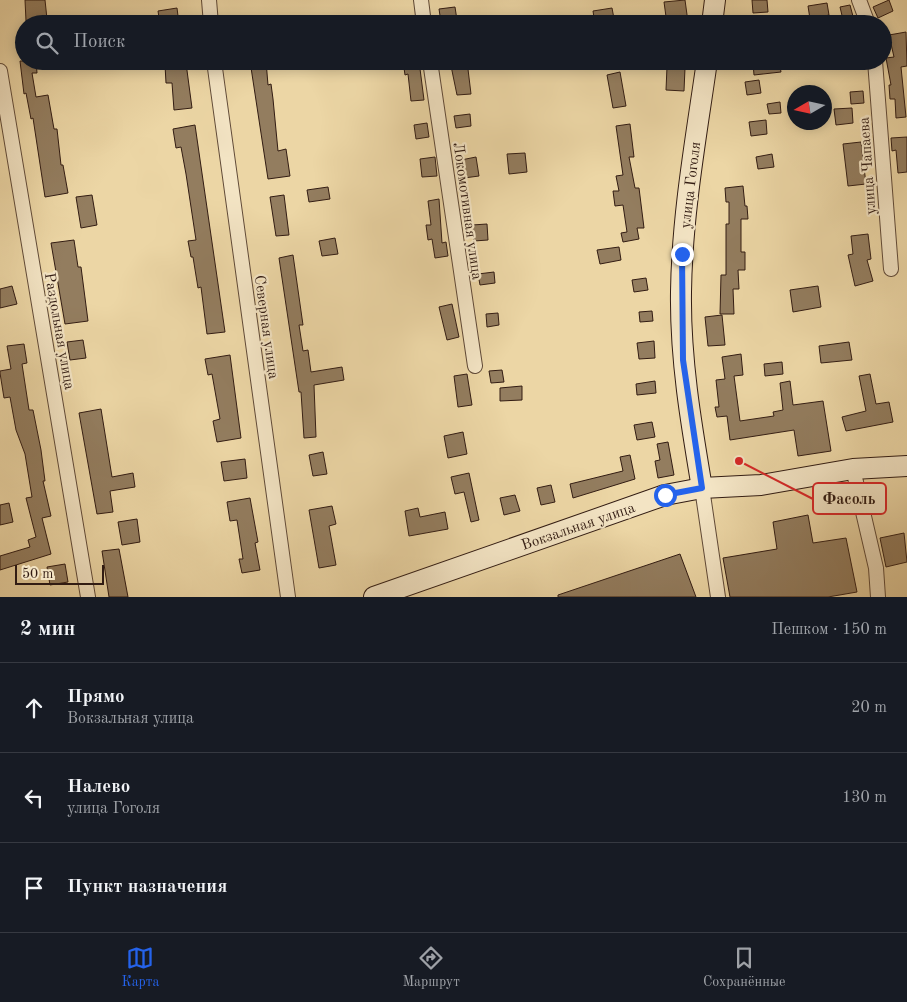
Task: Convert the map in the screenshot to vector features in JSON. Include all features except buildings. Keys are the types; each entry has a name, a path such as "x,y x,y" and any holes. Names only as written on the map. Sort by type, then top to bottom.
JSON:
{"main road":[{"path":"713,15 715,0"},
{"name":"улица Гоголя","path":"702,488 683,360 681,294 687,208 706,70"},
{"name":"Вокзальная улица","path":"374,597 665,495 702,488 761,485 853,469 907,466"}],"street":[{"path":"209,0 210,15"},
{"path":"421,0 423,15"},
{"path":"859,0 865,15"},
{"name":"Северная улица","path":"215,70 288,597"},
{"name":"Локомотивная улица","path":"431,70 474,366"},
{"name":"улица Чапаева","path":"876,70 891,269"},
{"name":"Раздольная улица","path":"0,71 88,597"},
{"path":"853,469 876,568 878,597"},
{"path":"702,488 718,597"}],"place":[{"name":"Фасоль","path":"739,461"}],"route":[{"path":"665,495 702,488 683,360 682,254"}]}
